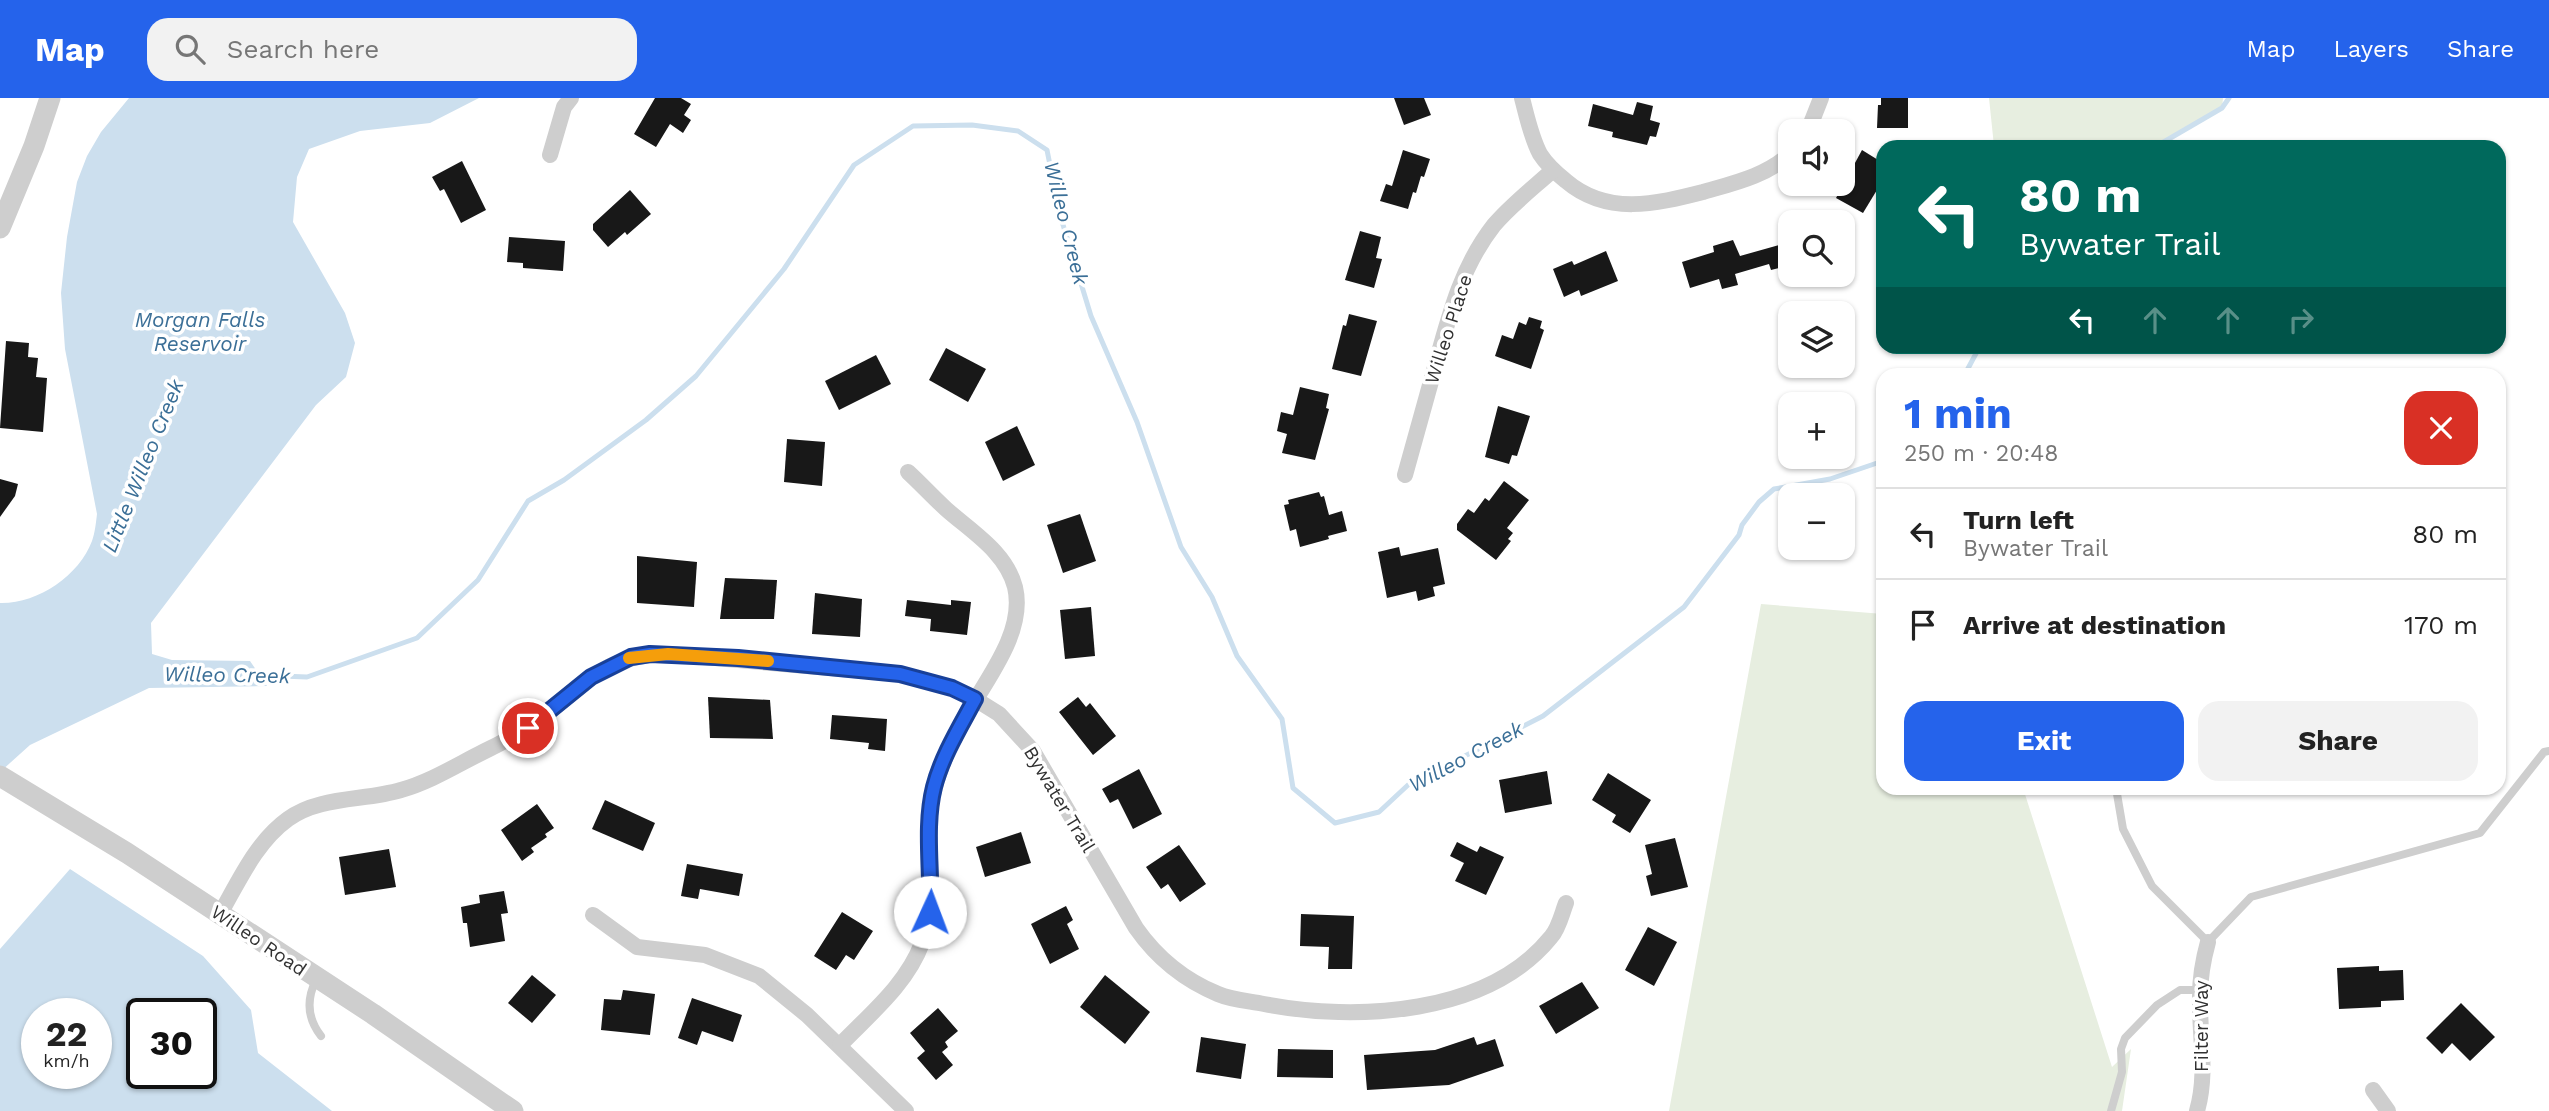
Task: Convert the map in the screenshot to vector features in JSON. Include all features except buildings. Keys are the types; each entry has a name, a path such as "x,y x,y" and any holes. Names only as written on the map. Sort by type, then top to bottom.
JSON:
{"street":[{"path":"0,229 34,146 50,98"},
{"path":"550,155 564,107 571,98"},
{"path":"1522,98 1534,141 1541,155 1573,188 1598,199 1630,205 1648,205 1750,178 1778,162"},
{"path":"1813,119 1821,98"},
{"name":"Willeo Place","path":"1405,475 1462,278 1475,253 1495,225 1553,170"},
{"path":"840,1045 899,984 923,942 930,912 932,885 929,825 934,788 951,742 1008,643 1015,619 1015,586 1003,561 989,545 908,472"},
{"name":"Bywater Trail","path":"220,914 240,877 262,845 289,817 311,807 402,790 423,782 528,728 591,677 631,657 668,654 900,674 952,688 975,699 999,714 1033,751 1148,945 1181,976 1220,995 1286,1008 1348,1013 1399,1010 1460,996 1495,982 1526,962 1553,935 1566,903"},
{"name":"Willeo Road","path":"0,776 220,914 513,1111"},
{"path":"593,915 638,947 705,955 759,976 840,1045 906,1111"},
{"name":"Filter Way","path":"2197,1111 2203,1069 2201,968 2208,942"},
{"path":"2373,1090 2388,1111"}],"lane":[{"path":"2117,795 2123,829 2152,886 2208,942 2251,897 2480,833 2544,752 2549,751"},
{"path":"317,979 308,1005 321,1036"},
{"path":"2111,1111 2122,1072 2121,1049 2125,1038 2157,1004 2180,990 2200,990"}],"shaded area":[{"path":"1989,98 2223,98 2222,108 2169,140 1993,140"},
{"path":"1761,604 1876,613 1876,795 2025,795 2112,1067 2131,1049 2122,1111 1669,1111"}],"water":[{"name":"Morgan Falls Reservoir","path":"129,98 479,98 430,123 360,131 309,149 297,177 293,222 345,313 355,343 346,377 316,405 151,623 152,654 172,660 250,661 267,686 149,688 30,745 0,772 0,603 28,599 55,586 86,554 95,531 97,514 65,349 61,293 77,182 87,156 101,132"},
{"path":"70,869 203,956 251,1010 258,1053 332,1111 0,1111 0,949"}],"waterway":[{"name":"Willeo Creek","path":"2167,140 2222,108 2229,98"},
{"name":"Willeo Creek","path":"255,675 307,677 417,638 478,580 528,501 564,480 646,420 696,376 784,269 854,165 913,126 972,125 1018,131 1047,150 1060,215 1091,316 1137,422 1181,547 1212,597 1237,656 1282,719 1293,788 1335,823 1379,812 1408,785 1543,716 1684,607 1739,535 1742,525 1759,502 1774,489 1830,479 1876,463"},
{"name":"Willeo Creek","path":"1968,368 1976,354"}],"slow traffic":[{"path":"629,658 668,654 768,661"}],"route":[{"path":"528,728 610,665 631,657 650,654 738,658 900,674 952,688 975,699 951,742 934,788 929,825 932,885 930,912"}],"water label":[{"name":"Little Willeo Creek","path":"143,466"}]}
